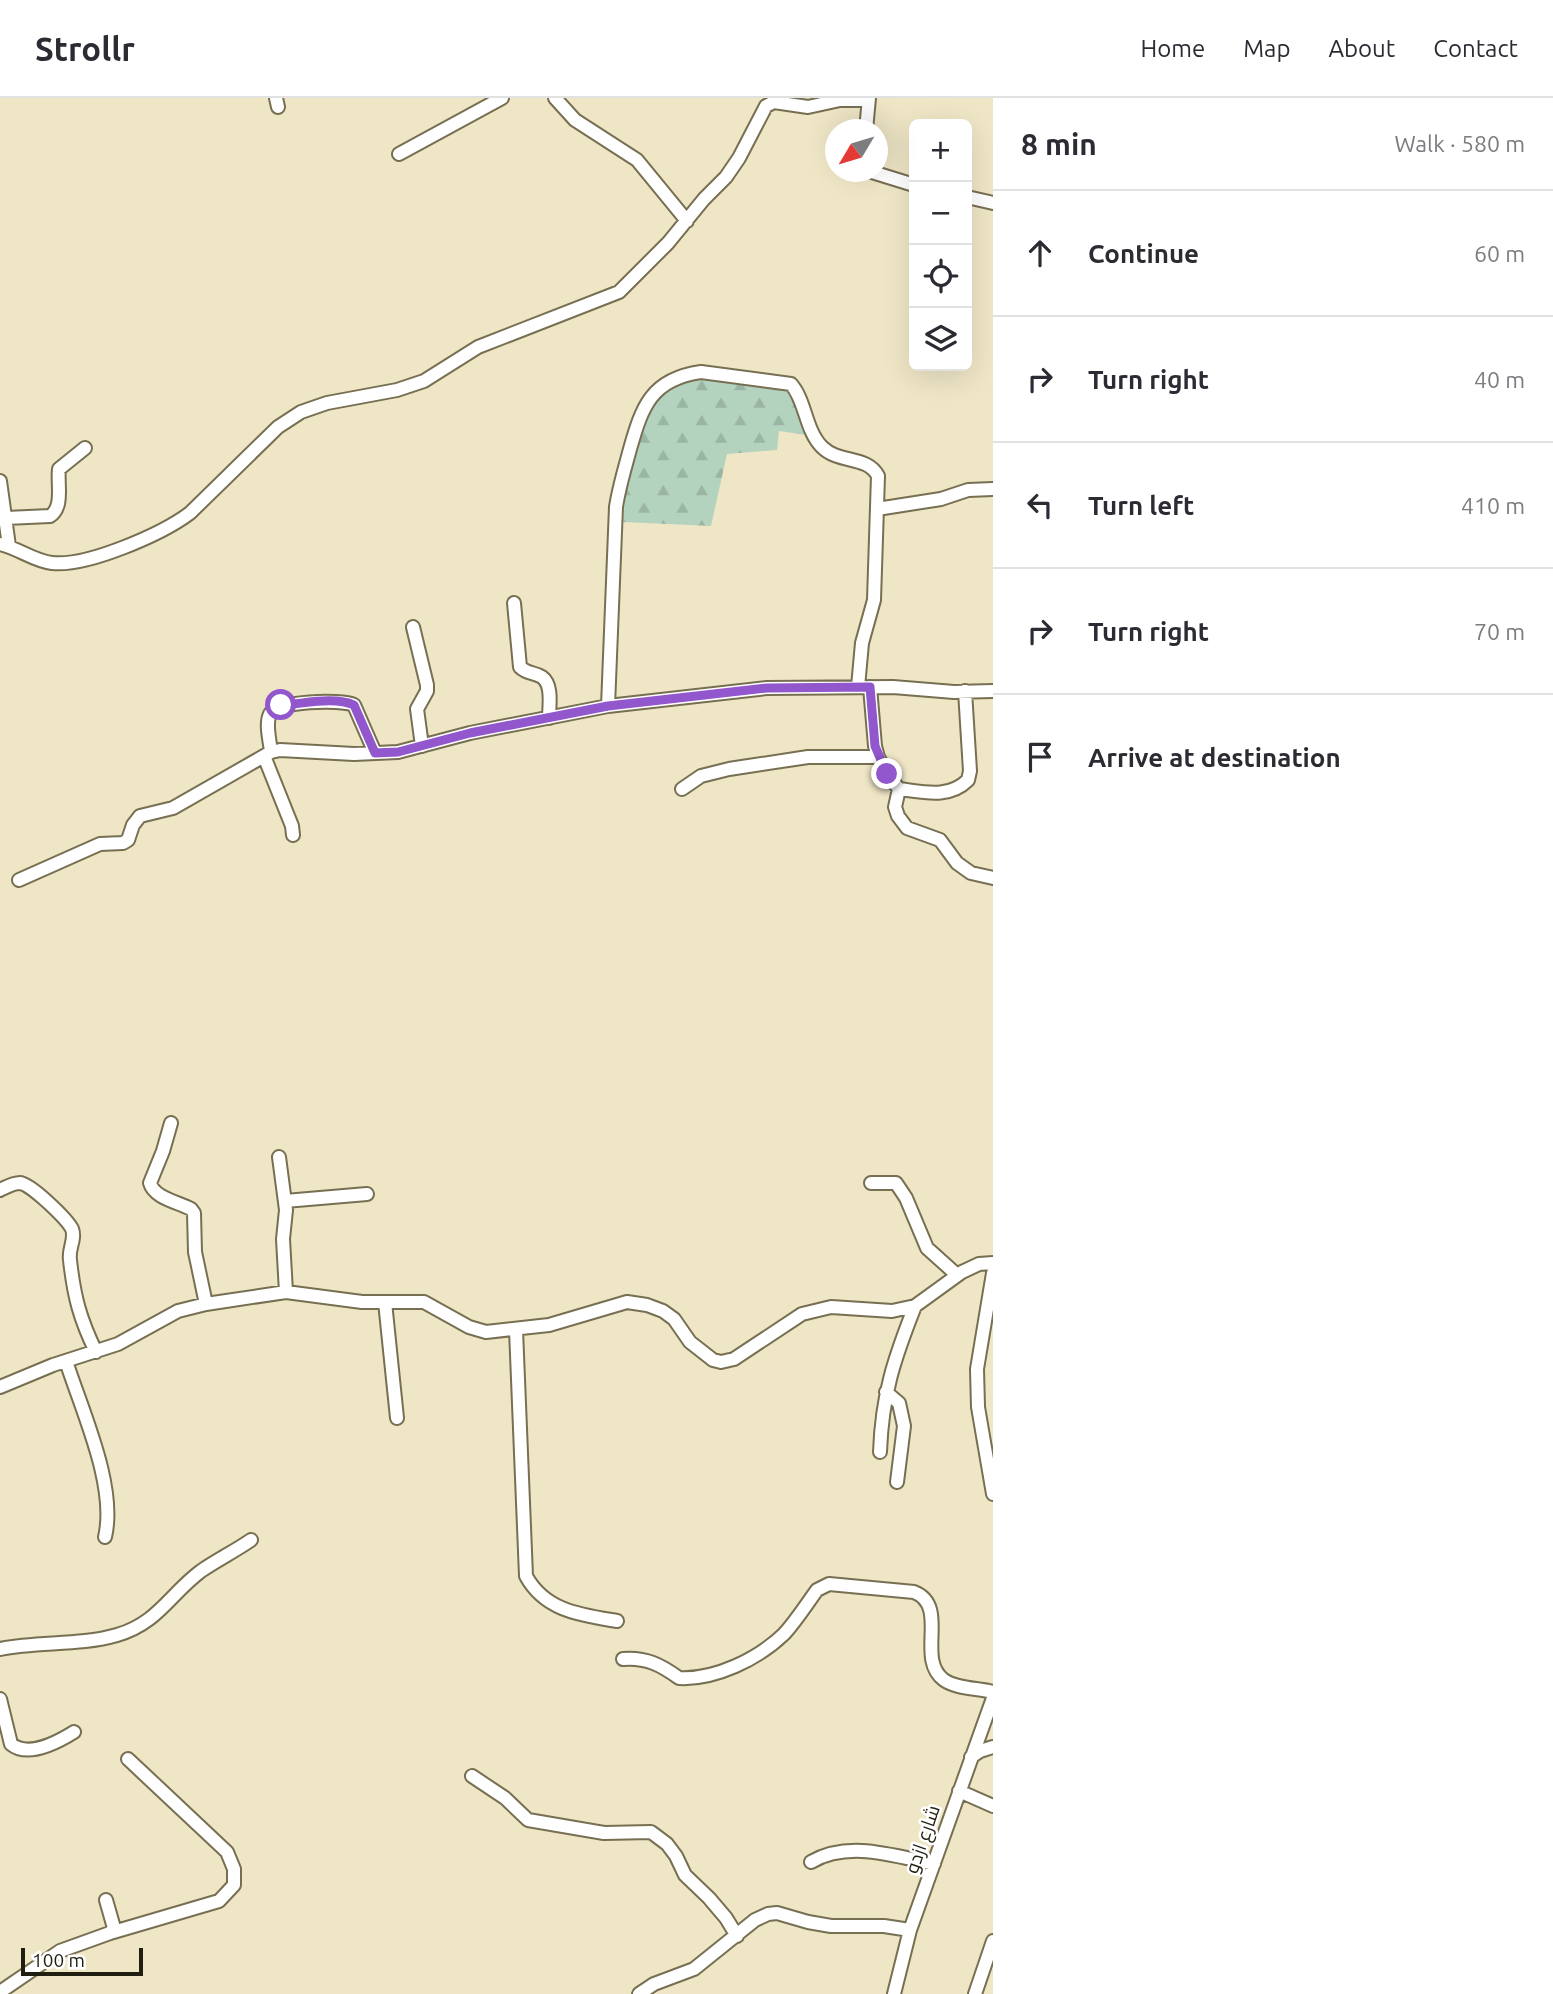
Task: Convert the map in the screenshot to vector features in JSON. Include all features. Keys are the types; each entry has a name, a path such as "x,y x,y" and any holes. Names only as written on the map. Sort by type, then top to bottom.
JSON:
{"street":[{"path":"399,154 502,98"},
{"path":"555,98 575,120 637,160 687,221"},
{"path":"0,481 6,518 5,545 52,563 105,554 177,523 278,427 301,412 327,403 397,390 424,381 478,347 619,292 637,276 733,167 766,106 774,102 808,107 840,100 868,99 867,119"},
{"path":"888,177 909,184"},
{"path":"972,198 993,203"},
{"path":"608,706 618,489 641,412 651,397 663,386 701,372 791,384 821,447 834,456 874,468 878,476 874,600 862,643 864,687 878,757 899,789 951,792 968,779 965,691"},
{"path":"6,518 53,514 58,505 59,469 85,449"},
{"path":"877,509 941,499 968,490 993,489"},
{"path":"514,603 520,667 542,677 548,685 549,718"},
{"path":"413,627 427,685 427,691 417,709 422,746"},
{"path":"19,880 100,844 128,840 133,825 140,817 173,808 268,754 300,750 355,754 398,752 470,733 608,706 767,688 864,687 993,691"},
{"path":"293,835 268,754 268,717 272,710 281,705 340,702 354,705 375,753"},
{"path":"682,789 701,776 729,769 808,757 878,757"},
{"path":"899,789 895,807 907,828 940,840 957,863 971,873 993,878"},
{"path":"171,1123 150,1183 156,1193 191,1209 194,1213 195,1252 206,1304"},
{"path":"279,1157 285,1201 283,1239 286,1292"},
{"path":"871,1182 896,1183 906,1198 927,1248 957,1275"},
{"path":"0,1190 15,1184 28,1185 71,1226 74,1239 69,1253 72,1282 80,1318 96,1352"},
{"path":"285,1201 367,1194"},
{"path":"0,1387 118,1344 178,1311 286,1292 362,1302 424,1302 486,1332 549,1325 627,1302 647,1305 674,1319 699,1351 721,1362 734,1359 802,1314 831,1307 892,1311 915,1306 957,1275 979,1264 993,1263"},
{"path":"993,1273 977,1369 978,1407 993,1494"},
{"path":"386,1302 397,1418"},
{"path":"880,1452 886,1392 894,1359 915,1306"},
{"path":"516,1330 526,1576 538,1594 557,1607 580,1615 617,1621"},
{"path":"66,1362 102,1472 109,1521 105,1537"},
{"path":"886,1392 899,1403 904,1426 897,1482"},
{"path":"0,1649 52,1642 90,1641 119,1634 148,1622 200,1572 251,1540"},
{"path":"623,1659 636,1658 659,1664 679,1678 712,1675 756,1655 774,1643 823,1586 851,1586 922,1595 927,1600 930,1612 931,1657 936,1672 946,1681 993,1692"},
{"name":"شارع ازدو","path":"894,1994 910,1930 959,1791 984,1751 993,1698"},
{"path":"0,1699 11,1744 17,1749 24,1751 38,1747 74,1732"},
{"path":"0,1992 60,1951 110,1933 219,1901 233,1885 234,1869 227,1852 128,1759"},
{"path":"472,1776 505,1798 528,1820 604,1833 651,1832 667,1844 685,1875 709,1898 737,1936"},
{"path":"959,1791 993,1806"},
{"path":"811,1862 834,1852 861,1850 934,1864"},
{"path":"106,1900 114,1928 110,1933"},
{"path":"644,1993 654,1984 694,1969 755,1920 768,1914 778,1913 831,1926 884,1926 910,1930"},
{"path":"975,1994 993,1941"}],"green space":[{"path":"695,377 790,390 807,435 779,431 777,450 727,454 711,526 623,522 626,488 645,412 668,389"}],"route":[{"path":"281,705 333,702 354,705 375,753 398,752 470,733 608,706 767,688 870,687 875,746 887,774"}]}
